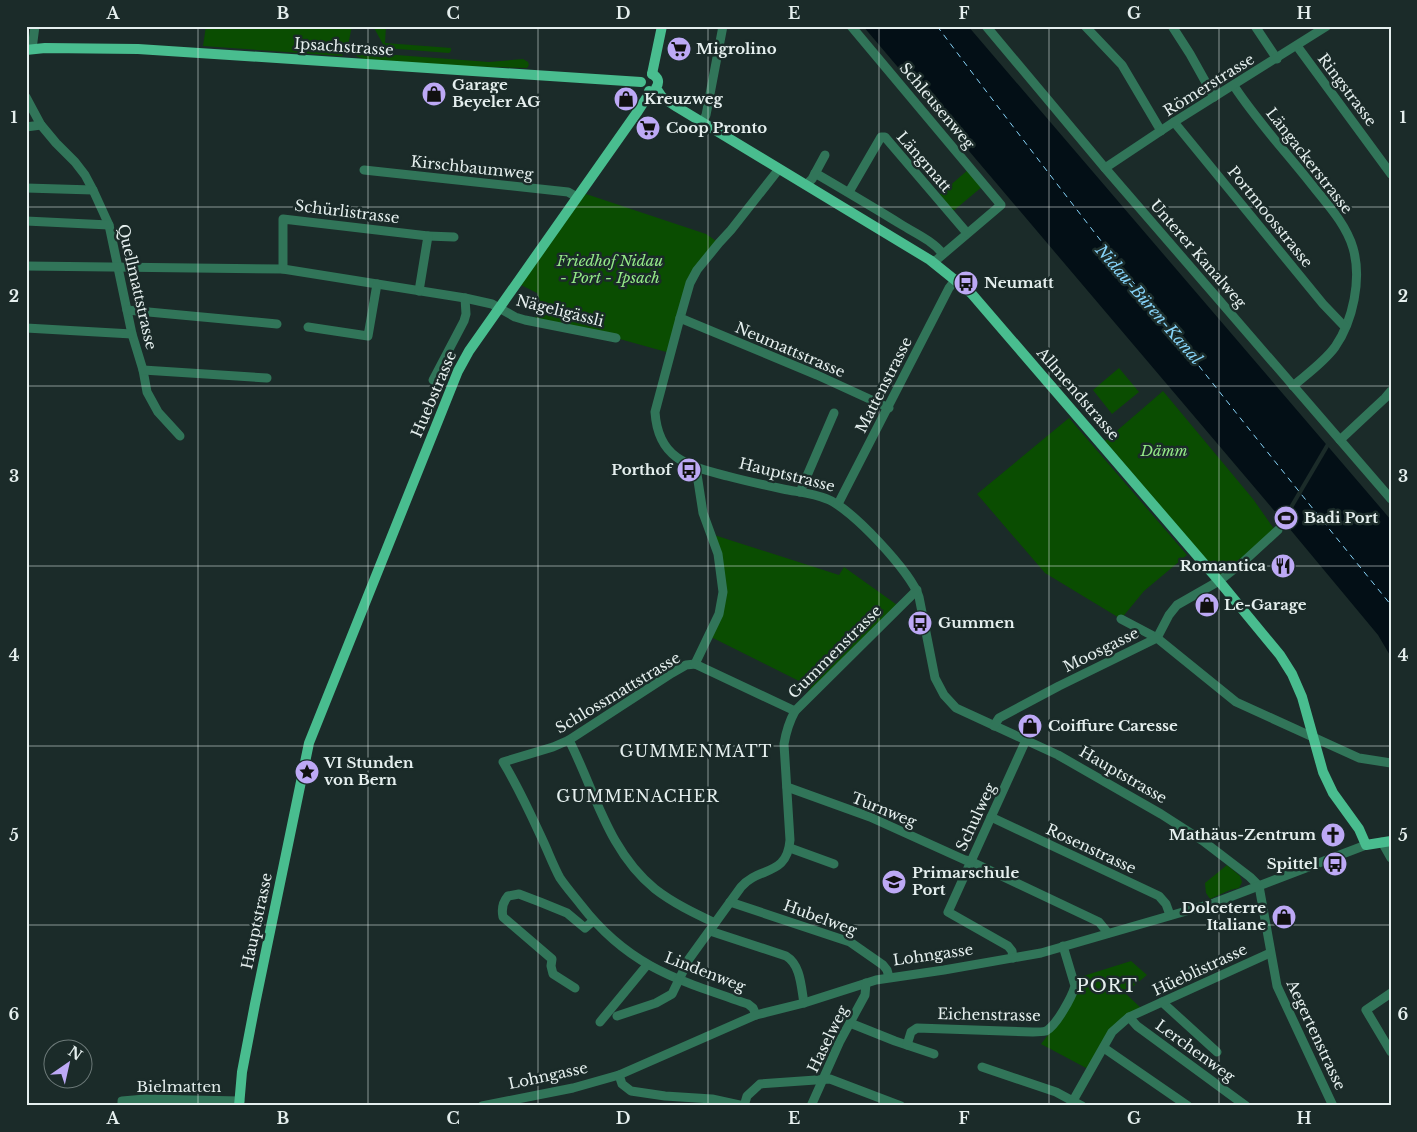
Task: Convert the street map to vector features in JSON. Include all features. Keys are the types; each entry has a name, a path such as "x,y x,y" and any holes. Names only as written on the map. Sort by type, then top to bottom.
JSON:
{"main road":[{"path":"653,90 644,89 641,82 645,75 652,74 662,26"},
{"name":"Ipsachstrasse","path":"29,50 138,49 641,82"},
{"name":"Allmendstrasse","path":"652,74 658,79 653,90 667,101 934,262 971,293 1219,580 1274,647 1287,666 1302,697 1318,758 1326,779 1359,829 1366,845"},
{"name":"Huebstrasse","path":"309,743 458,370 498,307 653,90"},
{"name":"Hauptstrasse","path":"240,1103 242,1072 255,1004 309,743"},
{"name":"Lohngasse","path":"1366,845 1386,841"}],"street":[{"name":"Ipsachstrasse","path":"29,50 35,26"},
{"path":"702,123 706,115 723,26"},
{"name":"Schleusenweg","path":"851,26 1001,205 967,233"},
{"name":"Unterer Kanalweg","path":"986,26 1105,168 1340,440 1389,493"},
{"path":"1085,26 1122,65 1161,131"},
{"path":"1172,26 1214,97"},
{"path":"1255,26 1276,59"},
{"name":"Römerstrasse","path":"1105,168 1174,122 1327,26"},
{"name":"Ringstrasse","path":"1297,46 1391,174"},
{"name":"Längackerstrasse","path":"1234,86 1335,214 1353,248 1356,270 1354,296 1346,327 1333,349 1294,386"},
{"name":"Quellmattstrasse","path":"26,97 41,125 85,175 109,225 132,334 143,370 147,392 158,412 180,436"},
{"name":"Portmoosstrasse","path":"1174,122 1323,304 1346,327"},
{"path":"26,127 41,125"},
{"name":"Längmatt","path":"849,192 882,137 885,138 967,233"},
{"path":"806,185 825,155"},
{"name":"Hauptstrasse","path":"779,169 697,270 689,286 655,412 656,427 661,440 683,462 696,468 767,486 819,496 838,504 899,563 917,590 935,678 944,695 956,708 1058,756 1161,814 1209,845 1259,886"},
{"name":"Kirschbaumweg","path":"364,170 568,192 576,197"},
{"path":"815,173 938,248 942,254"},
{"path":"26,188 93,190"},
{"name":"Schürlistrasse","path":"283,269 283,219 428,236 454,237"},
{"path":"26,221 109,225"},
{"path":"934,262 967,233"},
{"path":"419,291 428,236"},
{"path":"26,266 283,269 465,298 498,307"},
{"name":"Mattenstrasse","path":"838,504 949,288 956,279"},
{"path":"308,327 368,336 377,284"},
{"path":"433,380 464,321 466,314 465,298"},
{"name":"Nägeligässli","path":"498,307 515,317 525,320 616,338"},
{"path":"127,310 277,324"},
{"name":"Neumattstrasse","path":"680,318 888,408"},
{"path":"26,328 132,334"},
{"path":"143,370 267,378"},
{"path":"1340,440 1391,391"},
{"path":"800,492 834,413"},
{"name":"Schlossmattstrasse","path":"502,762 553,747 569,740 672,673 686,665 695,664 719,614 723,592 718,554 703,513 696,468"},
{"name":"Moosgasse","path":"994,726 999,718 1157,638 1169,614 1177,605 1219,580 1242,563 1278,530"},
{"name":"Gummenstrasse","path":"790,848 784,744 786,729 795,711 917,590"},
{"path":"1121,619 1157,638 1236,702 1358,758 1391,763"},
{"path":"695,664 795,711"},
{"path":"569,740 582,765 608,830 630,863 647,882 670,900 712,927 792,960 796,965 804,1003"},
{"name":"Schulweg","path":"1013,958 1012,951 1008,946 948,912 1026,740"},
{"name":"Lindenweg","path":"502,762 518,786 561,878 594,921 623,949 647,965 678,980 748,1004 753,1008 756,1015"},
{"name":"Turnweg","path":"787,787 868,817 970,861 1100,922 1108,933"},
{"name":"Rosenstrasse","path":"991,817 1159,896 1166,904 1170,915"},
{"path":"1386,841 1391,858"},
{"name":"Lohngasse","path":"482,1106 573,1088 619,1075 756,1015 804,1003 866,983 889,977 944,970 1045,952 1214,903 1366,845"},
{"path":"617,1016 656,1003 672,994 690,959 744,884 781,864 790,848 834,864"},
{"name":"Aegertenstrasse","path":"1259,886 1277,986 1330,1104"},
{"path":"575,988 553,974 552,959 504,917 503,905 508,896 519,894 567,913 585,928 594,921"},
{"name":"Hubelweg","path":"730,902 850,942 883,965 889,977"},
{"name":"Eichenstrasse","path":"907,1045 911,1032 916,1028 1033,1032 1048,1030 1065,1006 1075,986 1063,946"},
{"name":"Hüeblistrasse","path":"1072,1103 1112,1032 1129,1017 1270,952"},
{"path":"600,1022 647,965"},
{"name":"Haselweg","path":"811,1106 822,1079 865,995 866,983"},
{"path":"1391,993 1366,1010 1391,1052"},
{"path":"1162,1002 1217,1052"},
{"name":"Lerchenweg","path":"1129,1017 1137,1026 1246,1106"},
{"path":"850,1023 934,1054"},
{"path":"1104,1048 1188,1106"},
{"path":"982,1067 1056,1092 1072,1103 1082,1106"},
{"path":"619,1075 622,1084 632,1091 665,1096 712,1099 744,1106 747,1096 760,1084 830,1079 901,1106"},
{"name":"Bielmatten","path":"122,1106 122,1102 145,1099 240,1103"}],"green space":[{"path":"206,26 352,26 347,50 342,56 203,46"},
{"path":"373,26 386,26 385,43 451,48 451,51 449,53 385,48"},
{"path":"362,45 383,54 489,62 523,59 529,65 527,68 460,66 364,59 356,56 355,53 356,48"},
{"path":"969,169 983,186 952,212 938,196"},
{"name":"Friedhof Nidau - Port - Ipsach","path":"580,192 706,234 719,243 697,270 670,353 616,338 534,322 540,300 537,293 519,284"},
{"path":"1119,368 1139,392 1112,414 1093,390"},
{"name":"Dämm","path":"1163,391 1253,499 1277,533 1222,578 1105,441"},
{"path":"1069,418 1187,555 1144,591 1121,619 1045,573 977,494"},
{"path":"711,534 839,575 844,567 900,607 795,711 811,687 709,636 723,592"},
{"path":"1227,865 1240,876 1242,882 1239,888 1210,899 1206,893 1205,883"},
{"path":"1131,961 1147,975 1125,993 1141,1008 1120,1020 1088,1069 1041,1044 1062,1017 1077,978"}],"water":[{"name":"Nidau-Büren-Kanal","path":"863,26 968,26 1391,520 1391,657 1378,635 1294,534"}],"pier":[{"path":"1327,442 1330,445 1283,525 1280,522"}],"ferry route":[{"path":"937,26 1161,318 1391,605"}],"place":[{"name":"Migrolino","path":"679,49"},
{"name":"Garage Beyeler AG","path":"434,94"},
{"name":"Kreuzweg","path":"626,99"},
{"name":"Coop Pronto","path":"648,128"},
{"name":"Neumatt","path":"966,283"},
{"name":"Porthof","path":"689,470"},
{"name":"Badi Port","path":"1286,518"},
{"name":"Romantica","path":"1283,566"},
{"name":"Le-Garage","path":"1207,605"},
{"name":"Gummen","path":"920,623"},
{"name":"Coiffure Caresse","path":"1030,726"},
{"name":"VI Stunden von Bern","path":"307,772"},
{"name":"Mathäus-Zentrum","path":"1333,835"},
{"name":"Spittel","path":"1335,864"},
{"name":"Primarschule Port","path":"894,882"},
{"name":"Dolceterre Italiane","path":"1284,917"}],"district":[{"name":"GUMMENMATT","path":"696,751"},
{"name":"GUMMENACHER","path":"638,796"},
{"name":"PORT","path":"1107,986"}]}
